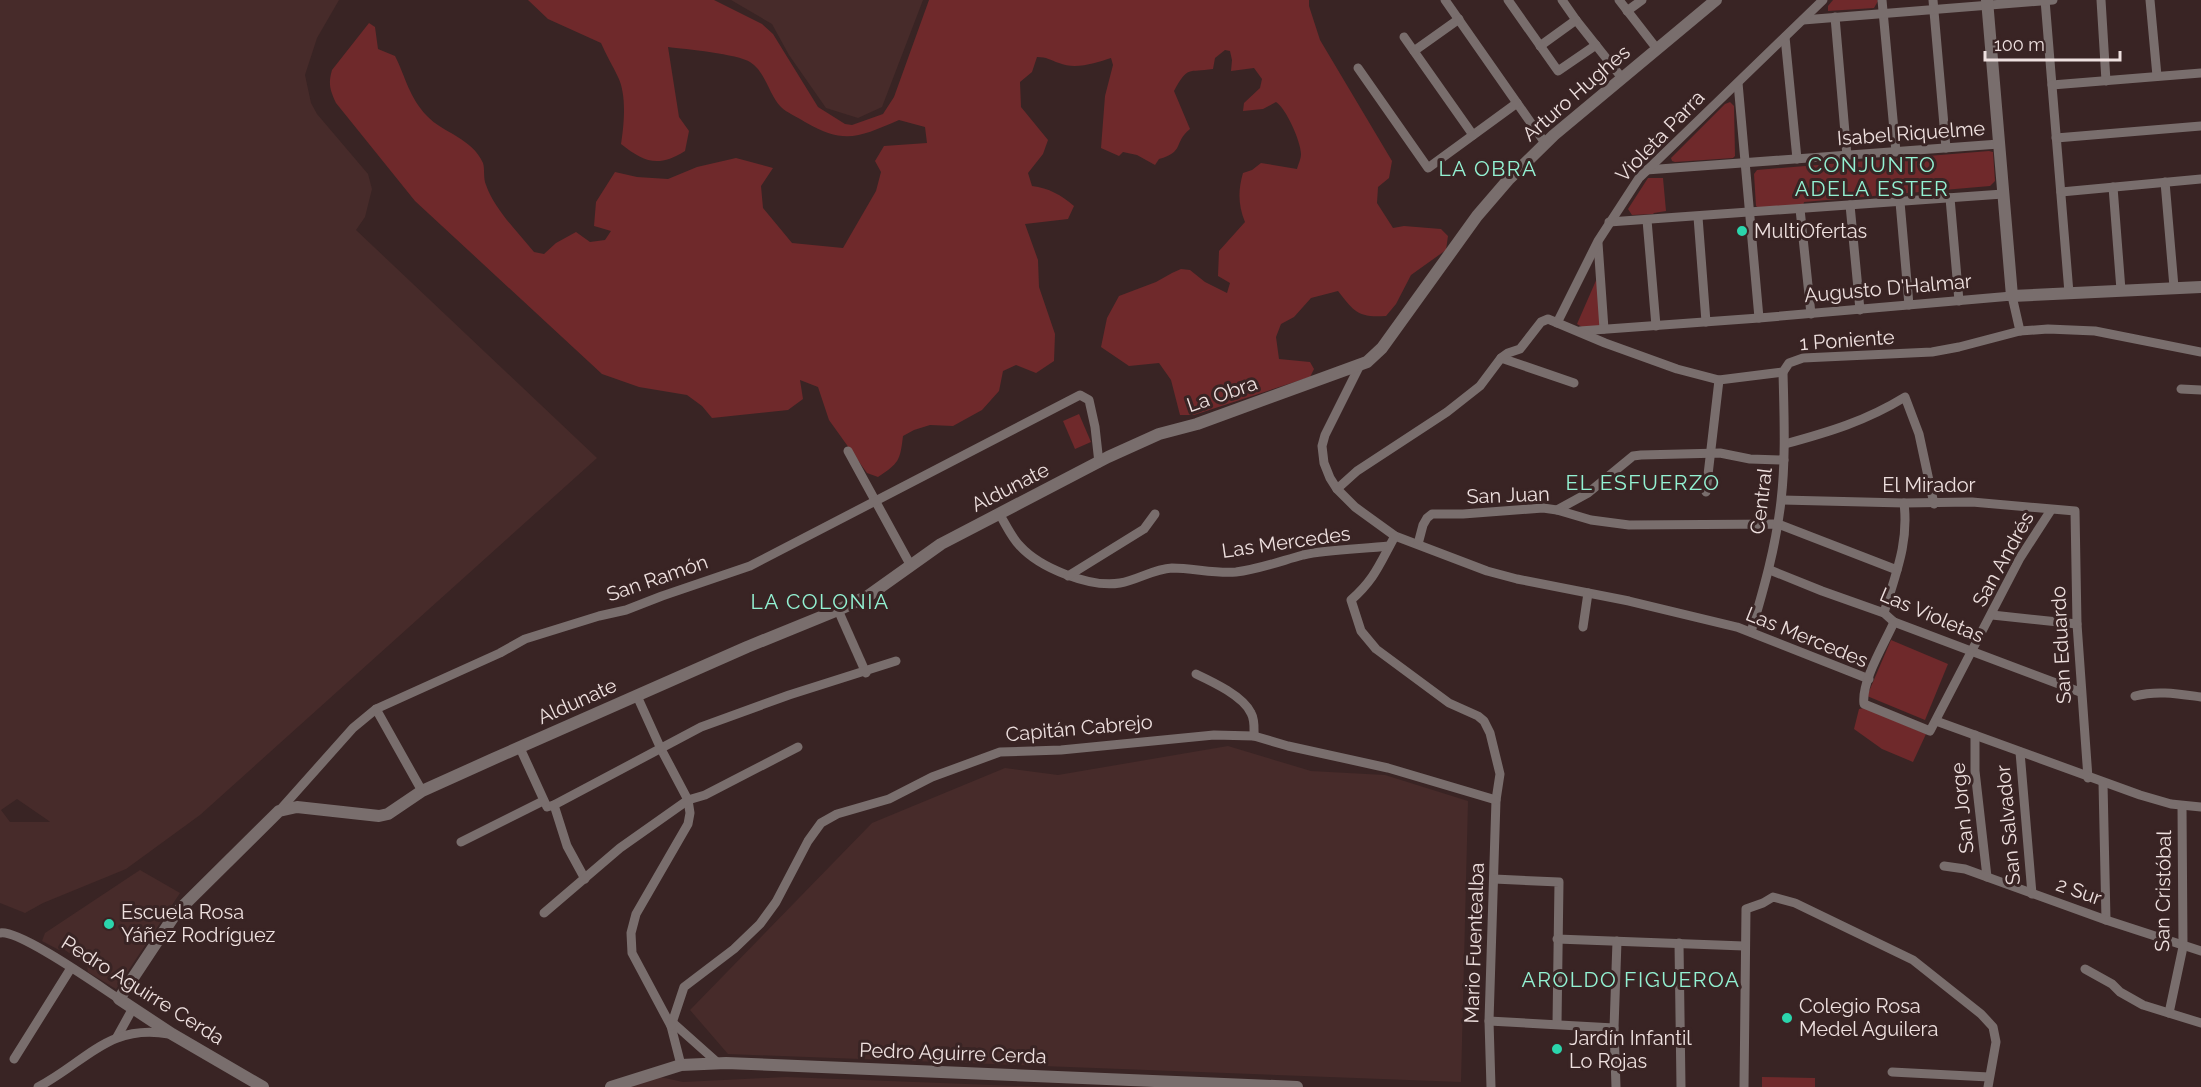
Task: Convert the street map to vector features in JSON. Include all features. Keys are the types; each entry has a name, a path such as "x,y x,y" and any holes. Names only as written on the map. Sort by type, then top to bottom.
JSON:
{"street":[{"path":"1445,0 1545,143"},
{"path":"1508,0 1558,71 1596,45"},
{"path":"1562,0 1622,78"},
{"path":"1619,0 1657,49"},
{"path":"1627,11 1642,0"},
{"name":"Arturo Hughes","path":"1360,365 1378,353 1477,216 1545,143 1716,0"},
{"name":"Violeta Parra","path":"1557,323 1608,222 1646,170 1823,0"},
{"path":"1882,0 1896,152"},
{"path":"2045,0 2069,293"},
{"path":"1803,20 1883,14 1934,5 2053,0"},
{"path":"2101,0 2106,81"},
{"path":"2150,0 2157,76"},
{"path":"1987,3 2012,296 2020,331"},
{"path":"1934,5 1946,148"},
{"path":"1835,17 1847,156"},
{"path":"1414,51 1459,19"},
{"path":"1540,45 1576,20"},
{"path":"1404,37 1473,135"},
{"path":"1785,37 1797,159"},
{"path":"1358,68 1428,168 1517,103"},
{"path":"2052,85 2201,73"},
{"path":"1738,82 1759,318"},
{"path":"2056,138 2201,126"},
{"name":"Isabel Riquelme","path":"1646,170 1999,144"},
{"path":"2061,192 2201,179"},
{"path":"2165,182 2174,287"},
{"path":"2113,187 2121,290"},
{"path":"1608,222 2003,194"},
{"path":"1950,198 1959,301"},
{"path":"1900,202 1909,305"},
{"path":"1850,205 1860,310"},
{"path":"1800,209 1811,314"},
{"path":"1698,217 1706,322"},
{"path":"1647,220 1656,326"},
{"path":"1598,241 1605,329"},
{"name":"Augusto D'Halmar","path":"1578,331 2012,296 2201,287"},
{"path":"1516,364 1520,349 1541,322 1548,319 1557,323"},
{"name":"1 Poniente","path":"1557,323 1677,369 1719,380 1783,372 1789,363 1803,358 1946,350 2020,331 2081,329 2201,352"},
{"path":"1360,365 1333,417 1322,446 1324,463 1337,489 1380,455 1461,402 1480,386 1501,358 1520,349"},
{"path":"1501,358 1574,383"},
{"name":"La Obra","path":"1099,463 1159,434 1197,424 1360,365"},
{"name":"Central","path":"1751,632 1770,570 1782,500 1785,444 1783,372"},
{"path":"1706,492 1719,380"},
{"path":"2181,389 2201,390"},
{"name":"San Ramón","path":"279,811 353,728 376,710 500,653 525,639 626,610 750,566 1080,395 1089,400 1099,463"},
{"path":"1785,444 1835,431 1864,420 1905,397 1918,435 1934,504"},
{"path":"848,451 911,566"},
{"path":"1557,510 1588,493 1633,456 1641,454 1720,453 1757,459 1784,459"},
{"name":"Aldunate","path":"279,811 297,807 379,816 388,814 422,791 868,596 942,544 1099,463"},
{"name":"Las Mercedes","path":"1337,489 1355,507 1395,536 1487,571 1544,585 1588,592 1751,632 1869,679 1863,697 1864,704 1930,731 1936,721 2088,778 2155,800 2182,806 2201,807"},
{"name":"El Mirador","path":"1782,500 1934,504 1972,502 2075,511"},
{"path":"1884,613 1906,536 1904,503"},
{"name":"San Juan","path":"1418,544 1423,525 1432,514 1463,514 1535,508 1557,510 1591,520 1629,525 1778,524 1897,570"},
{"name":"San Andrés","path":"1936,721 2020,558 2051,510"},
{"name":"San Eduardo","path":"2075,511 2080,692 2088,778"},
{"path":"1068,576 1144,529 1155,514"},
{"name":"Las Mercedes","path":"1000,515 1020,546 1047,565 1068,576 1095,584 1115,584 1171,568 1236,572 1275,565 1304,555 1389,546"},
{"path":"1389,546 1395,536"},
{"name":"Mario Fuentealba","path":"1389,546 1381,566 1366,587 1351,600 1361,631 1376,649 1449,703 1484,721 1490,733 1500,774 1496,800 1489,1021 1491,1087"},
{"name":"Las Violetas","path":"1770,570 1884,613 1894,622 1972,653 2080,692"},
{"path":"1583,627 1588,592"},
{"path":"838,610 866,673"},
{"path":"1992,615 2077,624"},
{"path":"1869,679 1894,622"},
{"path":"520,748 547,807 701,727 789,695 896,662"},
{"path":"1196,674 1232,694 1250,710 1254,722 1254,736"},
{"path":"2135,696 2168,693 2201,697"},
{"path":"638,696 661,749 688,800 690,813 688,824 636,914 631,933 632,953 671,1024 681,1065"},
{"path":"376,710 422,791"},
{"name":"Capitán Cabrejo","path":"671,1024 684,987 734,949 760,924 776,902 808,841 821,823 837,814 889,799 932,777 1000,752 1061,750 1214,735 1254,736 1288,746 1388,768 1496,800"},
{"name":"San Jorge","path":"1975,735 1975,771 1987,877"},
{"path":"544,913 620,848 688,800 705,795 798,747"},
{"name":"San Salvador","path":"2020,752 2032,894"},
{"path":"2103,783 2106,920"},
{"path":"461,842 543,801"},
{"path":"554,805 567,846 585,879"},
{"name":"San Cristóbal","path":"2169,1013 2183,946 2182,806"},
{"path":"119,999 176,913 279,811"},
{"name":"2 Sur","path":"1944,866 1965,869 2106,920 2201,951"},
{"path":"1494,879 1559,882 1557,1024"},
{"path":"1744,1087 1746,909 1773,897 1795,903 1913,960 1981,1014 1993,1027 1996,1042 1988,1087"},
{"name":"Pedro Aguirre Cerda","path":"0,933 5,932 32,943 172,1034 263,1087"},
{"path":"1557,939 1744,946"},
{"path":"1616,1087 1614,1028 1617,941"},
{"path":"1679,943 1681,1087"},
{"path":"14,1059 71,968"},
{"path":"2085,969 2112,984 2137,1002 2201,1023"},
{"path":"117,1037 133,1008"},
{"path":"1489,1021 1614,1028"},
{"path":"671,1024 717,1063"},
{"path":"38,1087 85,1055 117,1037 149,1032 172,1034"},
{"name":"Pedro Aguirre Cerda","path":"611,1087 681,1065 717,1063 1297,1087"},
{"path":"1892,1072 1989,1077"}],"shaded area":[{"path":"0,0 339,0 317,38 305,75 311,103 317,114 368,174 372,189 365,217 356,230 597,458 200,815 126,869 43,903 25,913 0,903","holes":["17,799 50,822 10,822 1,810"]},
{"path":"528,0 714,0 762,24 773,34 818,107 845,124 852,125 883,114 894,97 929,0 1309,0 1320,40 1392,161 1389,178 1378,187 1377,203 1393,228 1404,226 1441,229 1448,236 1446,250 1411,275 1396,304 1386,316 1369,316 1357,312 1338,291 1311,298 1294,317 1281,324 1276,337 1279,359 1310,362 1314,369 1310,377 1194,415 1180,415 1171,380 1159,363 1129,366 1101,347 1107,318 1119,296 1156,282 1181,269 1190,270 1205,282 1227,293 1230,283 1218,276 1219,251 1245,222 1240,198 1243,173 1261,163 1297,169 1301,154 1296,134 1284,111 1276,102 1263,109 1243,111 1244,103 1260,88 1262,79 1254,68 1231,71 1230,51 1225,50 1215,58 1213,69 1189,72 1182,77 1174,91 1190,129 1176,150 1159,159 1155,165 1137,155 1123,152 1119,156 1101,148 1105,96 1113,65 1111,58 1072,66 1037,57 1032,72 1020,82 1021,107 1048,140 1043,154 1028,173 1032,186 1044,188 1074,206 1068,219 1025,224 1038,260 1039,287 1055,334 1054,361 1036,373 1016,365 1003,371 999,391 982,410 953,426 930,425 903,436 897,461 878,477 867,473 829,420 818,387 800,380 803,399 788,410 712,418 702,406 687,395 639,387 602,374 415,201 336,103 331,91 330,79 332,70 369,23 375,27 378,49 395,56 421,109 434,122 465,142 478,155 483,163 486,185 495,203 534,252 544,254 556,243 576,232 590,242 605,240 611,231 594,226 596,202 615,172 637,177 668,179 697,167 736,158 773,168 761,186 763,208 792,243 843,248 876,191 881,172 875,161 884,146 927,143 925,127 899,120 862,134 842,136 831,134 781,107 764,77 750,62 723,54 668,47 679,117 689,131 685,151 667,160 644,159 621,144 624,119 623,92 601,43 548,19"},
{"path":"731,0 923,0 882,107 858,118 826,108 789,55 772,24"},
{"path":"1833,0 1878,1 1874,8 1828,11 1828,6"},
{"path":"1730,102 1734,106 1735,156 1733,158 1672,161 1671,158 1725,104"},
{"path":"1993,152 1995,181 1990,186 1804,202 1803,206 1761,210 1756,206 1754,174 1757,170"},
{"path":"1648,178 1663,178 1666,211 1632,215 1628,209"},
{"path":"1598,276 1600,327 1582,327 1577,324"},
{"path":"1079,414 1091,442 1075,449 1063,421"},
{"path":"1891,640 1948,664 1925,720 1867,696"},
{"path":"1864,708 1926,734 1913,762 1882,749 1854,729 1859,709"},
{"path":"1228,746 1311,771 1385,775 1468,801 1461,1082 728,1054 690,1010 872,823 1005,768 1058,775"},
{"name":"Escuela Rosa Yáñez Rodríguez","path":"140,870 180,893 116,989 88,972 87,966 65,950 59,950 42,941 45,933"},
{"path":"651,1075 683,1082 786,1077 1047,1087 616,1087"},
{"path":"1762,1077 1815,1078 1815,1087 1762,1087"}],"place":[{"name":"MultiOfertas","path":"1742,231"},
{"name":"Escuela Rosa Yáñez Rodríguez","path":"109,924"},
{"name":"Colegio Rosa Medel Aguilera","path":"1787,1018"},
{"name":"Jardín Infantil Lo Rojas","path":"1557,1049"}],"district":[{"name":"LA OBRA","path":"1488,169"},
{"name":"CONJUNTO ADELA ESTER","path":"1872,177"},
{"name":"EL ESFUERZO","path":"1643,483"},
{"name":"LA COLONIA","path":"820,602"},
{"name":"AROLDO FIGUEROA","path":"1631,980"}]}
